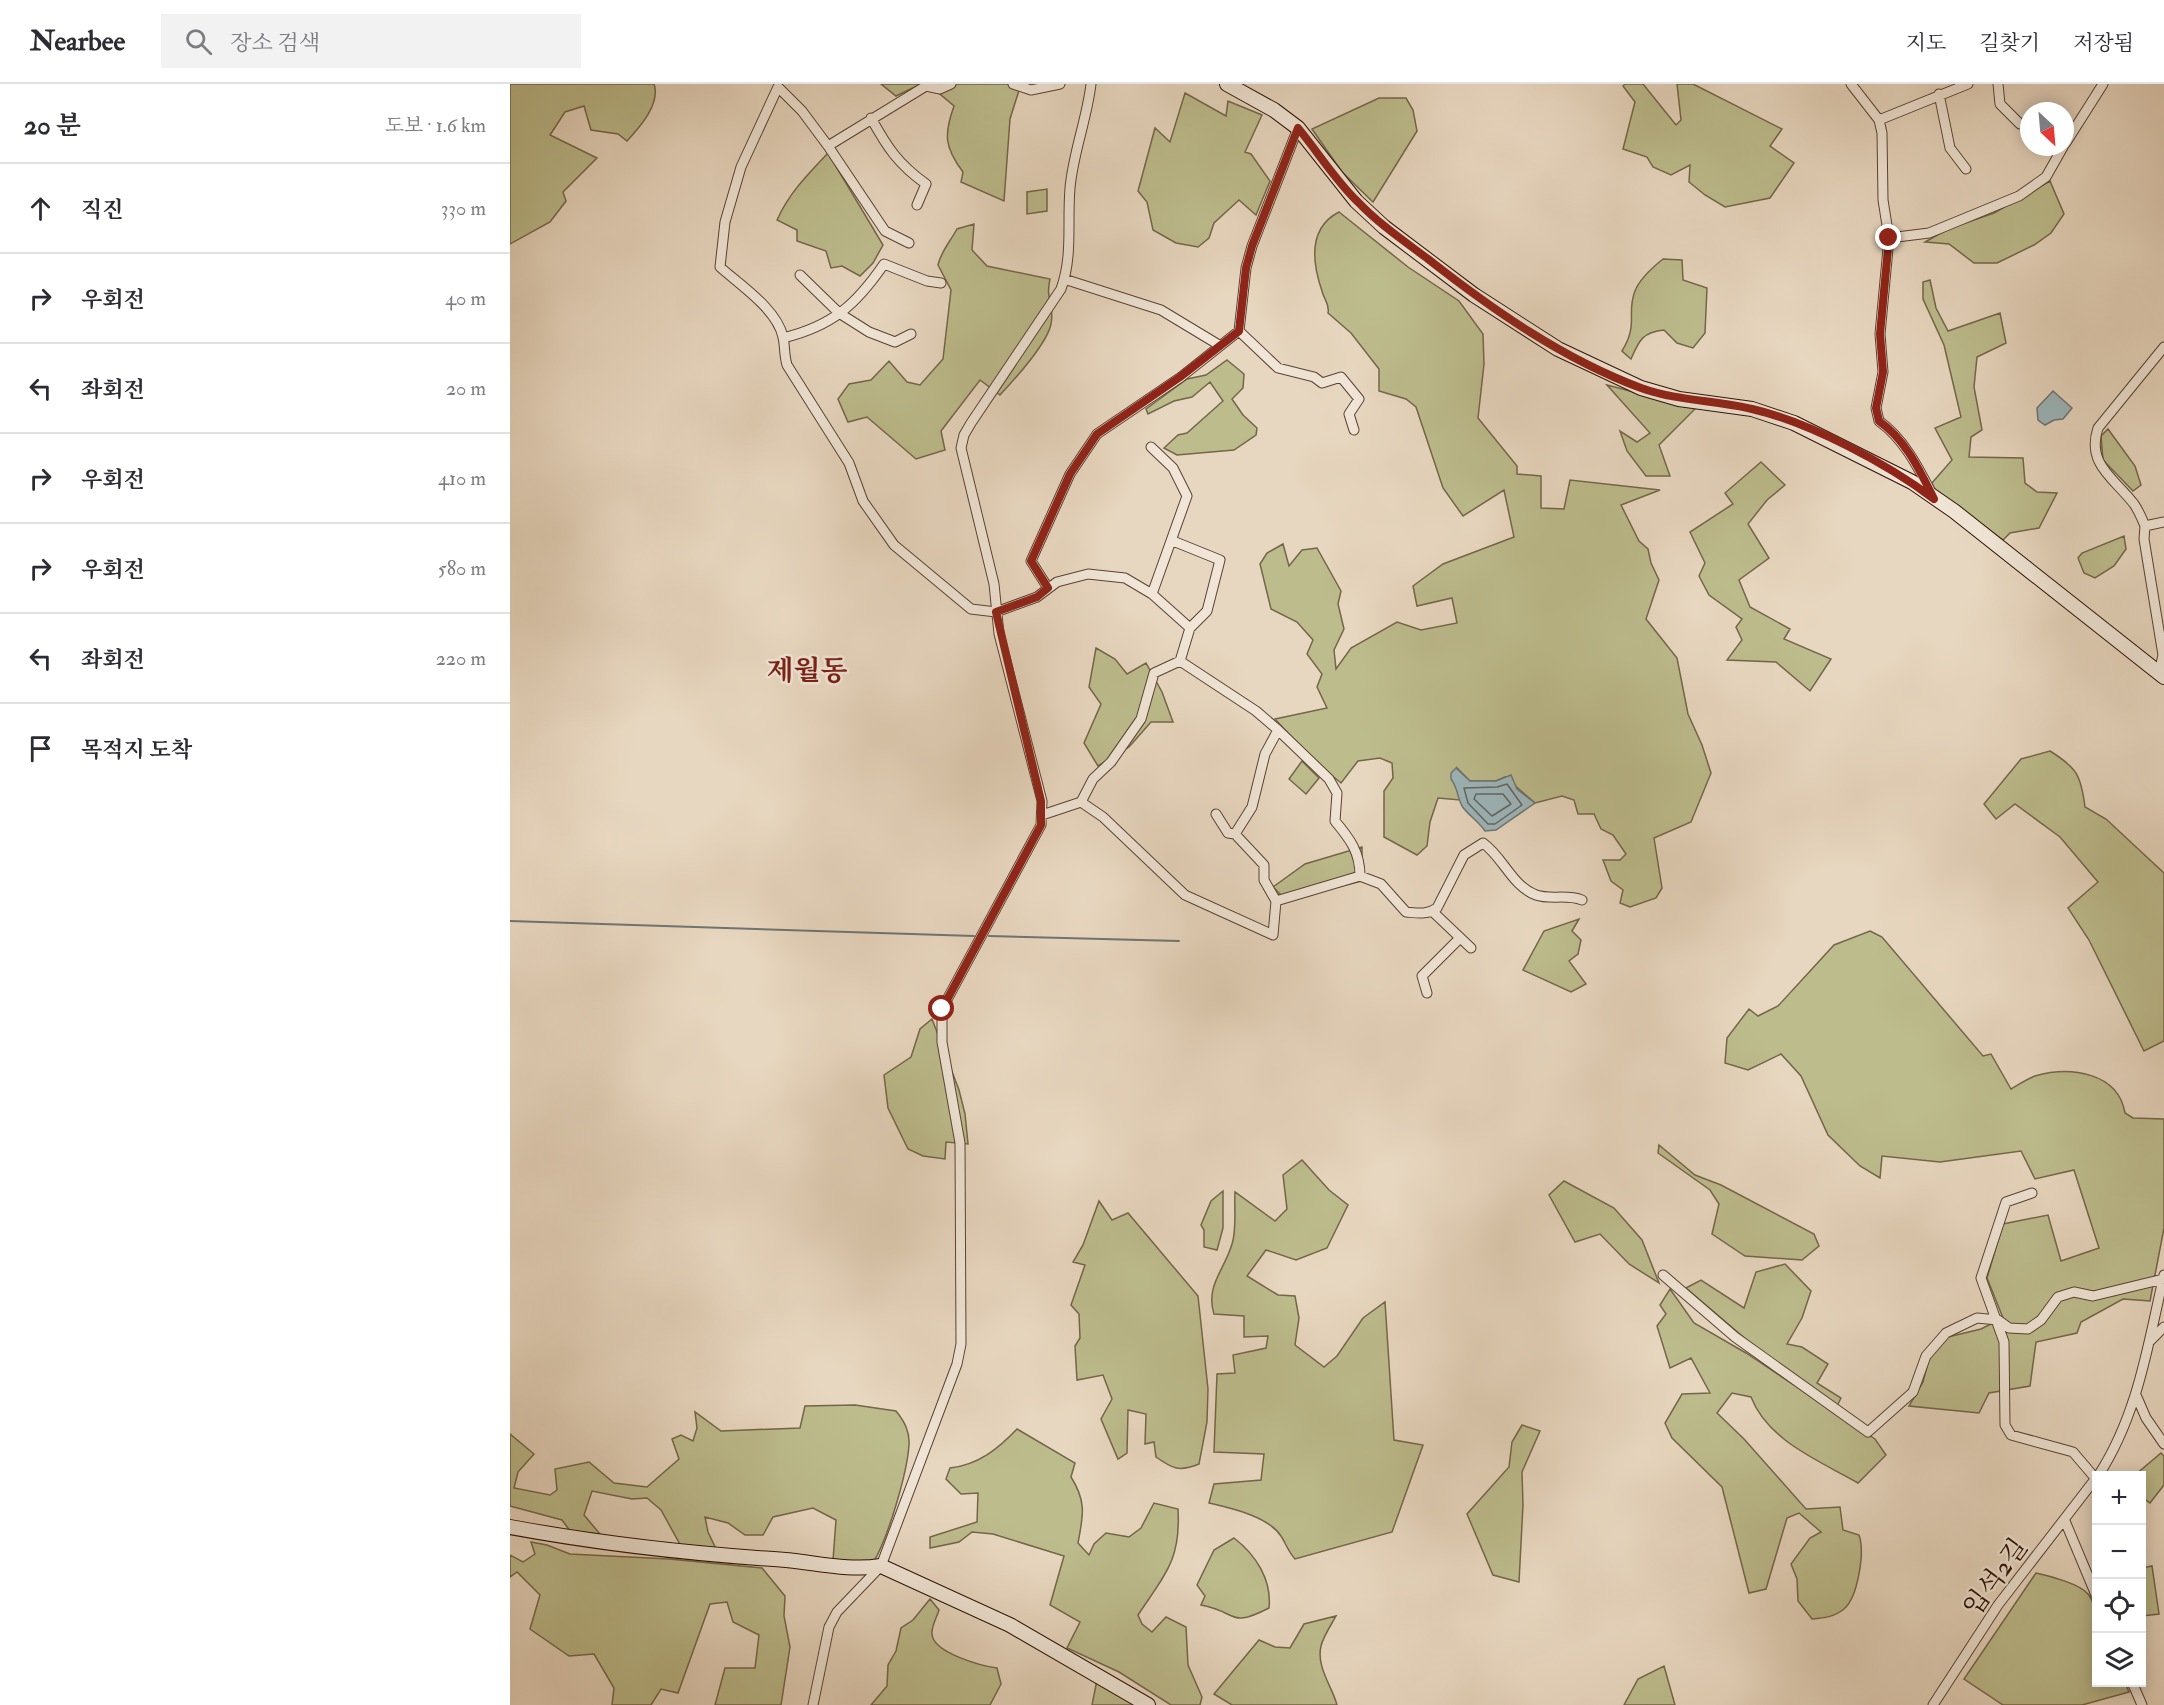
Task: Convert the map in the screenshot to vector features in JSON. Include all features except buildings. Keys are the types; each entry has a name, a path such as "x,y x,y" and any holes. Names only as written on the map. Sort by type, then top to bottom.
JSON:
{"street":[{"path":"828,146 926,86 940,89 951,84"},
{"path":"1013,84 1032,90 1060,84"},
{"path":"813,1705 829,1627 837,1612 881,1566 957,1364 961,1344 960,1143 942,1042 942,1009 1041,825 1042,815 1041,801 996,612 994,584 963,459 963,442 971,423 1060,289 1064,279 1069,260 1070,187 1088,111 1091,84"},
{"path":"1227,84 1274,110 1298,128 1356,201 1384,227 1474,295 1558,349 1641,388 1679,399 1752,409 1794,423 1912,482 1954,511 2162,675"},
{"path":"1851,84 1879,120 1882,133 1882,200 1889,238 1880,334 1883,372 1876,408 1879,421 1893,431 1916,464 1934,499"},
{"path":"1879,120 1968,84"},
{"path":"1998,84 2000,104 2020,124"},
{"path":"2074,130 2103,84"},
{"path":"909,243 885,231 828,146 802,111 778,85 741,167 725,222 720,267 771,314 783,338 782,349 786,365 849,462 862,501 894,545 971,609 996,612 1037,597 1057,582 1088,574 1125,578 1152,594 1190,628"},
{"path":"1939,94 1950,148 1966,169"},
{"path":"871,118 890,152 908,171 926,183 917,205"},
{"path":"1048,588 1031,561 1070,474 1082,453 1097,434 1180,377 1239,331 1246,268 1252,246 1298,128"},
{"path":"1889,238 1929,233 2019,196 2046,177 2058,156"},
{"path":"783,338 811,331 852,305 866,290 884,264 927,281 941,283"},
{"path":"800,275 839,313 869,332 896,342 912,334"},
{"path":"1064,279 1161,310 1219,345"},
{"path":"1239,331 1278,368 1314,377 1322,383 1341,377 1359,399 1349,414 1354,430"},
{"path":"2162,675 2163,655 2144,539 2145,526 2136,507 2098,463 2094,441 2098,428 2164,347"},
{"path":"1151,447 1173,468 1187,496 1173,541 1152,594"},
{"path":"2145,526 2164,522"},
{"path":"1042,815 1081,802 1093,779 1111,762 1142,719 1154,673 1180,661 1190,628 1206,611 1220,560 1173,541"},
{"path":"1180,661 1256,711 1329,779 1337,793 1335,822 1356,849 1360,859 1360,876"},
{"path":"1235,834 1252,807 1265,754 1278,730"},
{"path":"1081,802 1103,818 1185,895 1273,935 1276,901 1264,880 1264,864 1235,834 1228,833 1216,814"},
{"path":"1276,901 1360,876 1381,884 1406,912 1421,914 1432,911 1437,908 1464,855 1483,843 1492,849 1522,887 1537,896 1572,896 1582,900"},
{"path":"1432,911 1471,948"},
{"path":"1427,993 1422,976 1460,938"},
{"path":"2032,1193 2006,1202 1981,1278 2004,1342 2005,1425 2011,1435 2073,1452 2092,1473"},
{"path":"1663,1275 1735,1337 1868,1432 1913,1392 1926,1356 1946,1333 1977,1318 1998,1320 2009,1328 2028,1329 2041,1320 2058,1297 2074,1292 2093,1296 2164,1277"},
{"name":"입석2길","path":"2101,1471 2136,1395 2164,1277"},
{"path":"2149,1342 2164,1326"},
{"path":"2136,1395 2146,1418 2164,1444"},
{"name":"입석2길","path":"1934,1705 1998,1605 2092,1485"},
{"path":"2065,1521 2092,1583"},
{"path":"510,1527 589,1542 678,1552 858,1569 881,1566 1010,1625 1148,1705"},
{"path":"2134,1687 2142,1705"}],"shaded area":[{"path":"510,84 654,84 655,92 648,115 627,141 618,134 591,130 584,106 565,112 550,135 597,158 563,192 566,201 550,222 510,244"},
{"path":"881,84 921,84 896,96"},
{"path":"928,84 1021,84 1010,119 1004,201 961,182 963,172 949,148 947,133 954,106"},
{"path":"1643,84 1676,125 1681,120 1677,84 1693,84 1782,129 1770,146 1794,163 1770,198 1725,207 1689,182 1690,165 1671,175 1653,167 1647,157 1623,149 1635,102 1623,86"},
{"path":"1185,93 1226,116 1228,101 1262,115 1245,152 1251,154 1270,181 1256,215 1239,200 1214,223 1209,238 1198,247 1176,243 1153,230 1147,202 1138,191 1155,128 1170,142"},
{"path":"1379,98 1406,98 1413,110 1417,131 1373,202 1342,172 1312,129"},
{"path":"828,153 883,245 873,263 860,276 842,266 831,268 826,251 797,241 797,230 777,220 793,192"},
{"path":"2050,181 2064,214 2051,233 2034,245 1997,263 1974,263 1949,244 1925,242 1948,229 1994,213"},
{"path":"1047,189 1047,211 1027,214 1027,192"},
{"path":"1339,212 1408,267 1459,301 1483,334 1484,364 1478,418 1517,466 1517,474 1541,476 1541,508 1564,509 1570,480 1660,490 1621,505 1639,541 1648,549 1651,563 1659,580 1646,619 1677,658 1688,714 1711,773 1691,822 1654,838 1662,888 1656,898 1630,907 1620,903 1623,890 1611,881 1603,860 1620,860 1626,854 1613,835 1601,829 1594,814 1578,814 1574,800 1562,796 1535,803 1505,777 1496,781 1470,781 1457,768 1460,800 1438,798 1430,822 1427,846 1417,855 1384,837 1384,791 1393,778 1392,763 1380,758 1358,761 1341,783 1313,760 1275,719 1327,708 1317,687 1322,674 1307,654 1313,640 1297,622 1271,609 1260,564 1267,553 1283,544 1289,566 1302,550 1317,548 1341,591 1338,604 1344,629 1334,650 1336,669 1351,648 1397,622 1421,630 1457,623 1452,598 1417,606 1413,586 1443,564 1514,537 1504,490 1463,516 1443,488 1416,407 1406,399 1379,391 1379,369 1351,333 1328,313 1328,304 1316,269 1315,247 1322,227"},
{"path":"974,224 972,250 987,266 1050,279 1051,324 1037,351 1000,395 980,380 941,431 945,450 916,459 867,417 848,422 838,399 849,384 871,380 889,361 907,382 920,385 943,359 951,290 938,265 939,260 957,229"},
{"path":"1663,259 1682,260 1683,280 1707,288 1705,333 1693,348 1677,343 1664,330 1651,333 1639,342 1631,359 1622,351 1630,333 1635,291 1643,277"},
{"path":"1930,280 1936,308 1948,331 2000,313 2006,343 1977,357 1974,387 1982,430 1971,437 1969,457 2023,458 2025,483 2037,492 2057,493 2039,528 2010,533 2003,540 1935,490 1932,483 1952,460 1935,428 1961,417 1944,345 1923,299 1923,282"},
{"path":"1227,360 1244,374 1243,388 1232,399 1243,415 1257,428 1256,435 1234,450 1177,455 1164,448 1178,435 1187,433 1223,401 1210,382 1192,397 1174,401 1148,414 1146,409 1187,379 1206,375"},
{"path":"1607,385 1696,408 1659,445 1670,476 1646,476 1627,451 1620,431 1637,442 1650,433"},
{"path":"2108,429 2135,466 2141,485 2133,491 2103,460 2101,436"},
{"path":"1761,462 1785,485 1767,500 1748,524 1769,558 1739,580 1750,607 1790,629 1784,639 1831,659 1810,691 1776,662 1727,660 1742,640 1736,627 1742,619 1709,595 1699,576 1705,563 1690,532 1733,504 1725,493"},
{"path":"2124,536 2126,549 2114,566 2095,578 2084,573 2078,558 2082,553"},
{"path":"1096,648 1115,659 1127,674 1146,663 1162,692 1173,722 1151,722 1129,747 1098,766 1084,743 1101,704 1089,687"},
{"path":"2050,751 2066,762 2076,773 2082,787 2085,807 2106,819 2164,873 2164,1041 2144,1051 2089,940 2068,908 2098,882 2060,837 2015,804 1996,819 1984,804 2021,759"},
{"path":"1302,761 1319,778 1306,794 1289,779"},
{"path":"1362,847 1362,881 1286,900 1273,887 1305,864"},
{"path":"1579,919 1572,931 1581,940 1578,954 1569,961 1586,984 1571,992 1523,970 1544,931"},
{"path":"1870,931 1882,937 1983,1056 1991,1054 2011,1089 2035,1076 2049,1073 2090,1075 2113,1089 2121,1099 2125,1113 2133,1118 2164,1119 2164,1228 2150,1301 2123,1299 2081,1322 2077,1333 2036,1342 2030,1386 1989,1393 1979,1413 1909,1406 1923,1382 1930,1355 1948,1337 1981,1329 2003,1318 1987,1278 2003,1224 2048,1215 2061,1261 2099,1248 2074,1170 2035,1179 2021,1151 1940,1162 1882,1156 1880,1178 1860,1166 1828,1135 1801,1076 1781,1054 1748,1070 1725,1063 1727,1038 1749,1009 1758,1016 1778,1006 1834,945"},
{"path":"932,1019 959,1090 965,1114 968,1144 946,1142 945,1159 923,1156 908,1149 888,1108 884,1075 911,1057 920,1029"},
{"path":"1659,1145 1695,1175 1721,1185 1814,1234 1819,1246 1802,1260 1745,1256 1712,1234 1719,1204 1710,1190 1658,1153"},
{"path":"1302,1160 1329,1190 1348,1205 1327,1248 1296,1260 1266,1250 1247,1276 1278,1295 1295,1296 1299,1318 1295,1345 1324,1367 1337,1356 1363,1318 1385,1302 1394,1440 1423,1445 1392,1532 1295,1559 1281,1536 1267,1523 1248,1514 1209,1503 1214,1484 1261,1480 1264,1454 1214,1452 1217,1374 1235,1373 1233,1355 1266,1348 1268,1336 1244,1337 1244,1316 1214,1314 1212,1295 1234,1238 1235,1192 1275,1221 1287,1209 1283,1175"},
{"path":"1564,1181 1614,1208 1642,1240 1659,1283 1629,1264 1600,1234 1575,1242 1549,1195"},
{"path":"1223,1191 1223,1228 1217,1250 1204,1247 1204,1230 1201,1225 1211,1201"},
{"path":"1099,1201 1112,1220 1128,1213 1198,1296 1208,1389 1207,1422 1199,1464 1176,1468 1156,1457 1154,1442 1145,1444 1146,1414 1128,1410 1127,1453 1118,1459 1101,1419 1112,1399 1103,1375 1077,1380 1075,1346 1080,1338 1079,1314 1071,1305 1085,1265 1073,1262 1083,1245"},
{"path":"1785,1264 1811,1291 1802,1318 1787,1344 1802,1347 1828,1364 1817,1383 1841,1398 1837,1406 1755,1347 1686,1288 1701,1280 1744,1308 1756,1272"},
{"path":"1670,1289 1694,1323 1746,1353 1875,1439 1886,1455 1858,1483 1812,1458 1782,1438 1759,1412 1751,1397 1732,1393 1717,1413 1744,1439 1806,1509 1840,1507 1843,1530 1859,1535 1861,1563 1856,1585 1849,1603 1836,1614 1812,1619 1798,1601 1797,1579 1791,1564 1810,1538 1821,1532 1799,1513 1787,1518 1766,1589 1749,1593 1722,1487 1672,1438 1665,1423 1682,1394 1710,1393 1691,1358 1670,1368 1657,1326 1666,1314 1660,1305"},
{"path":"855,1405 896,1411 909,1435 905,1472 896,1506 873,1563 833,1560 836,1520 813,1508 773,1517 763,1535 745,1535 728,1523 705,1517 708,1532 717,1551 682,1548 661,1510 647,1498 632,1499 592,1491 584,1515 600,1534 570,1531 562,1520 510,1506 510,1434 534,1454 518,1472 514,1488 550,1495 557,1490 555,1469 589,1462 614,1483 647,1487 679,1459 672,1439 681,1435 693,1441 697,1428 695,1412 721,1431 800,1428 805,1406"},
{"path":"1522,1425 1540,1431 1522,1472 1523,1505 1519,1582 1493,1575 1467,1514 1509,1467 1512,1442"},
{"path":"1017,1429 1075,1463 1071,1477 1082,1502 1078,1543 1089,1555 1094,1544 1106,1533 1129,1537 1141,1528 1154,1503 1178,1509 1177,1541 1174,1554 1163,1577 1138,1615 1142,1624 1152,1632 1166,1617 1186,1627 1188,1665 1202,1697 1200,1705 1171,1705 1119,1672 1067,1648 1080,1622 1050,1605 1064,1556 993,1534 972,1532 959,1542 930,1548 930,1537 977,1522 978,1493 961,1494 946,1479 950,1468 970,1463 987,1455"},
{"path":"2161,1453 2164,1456 2164,1485 2150,1503 2146,1500 2146,1471 2140,1471"},
{"path":"1234,1538 1256,1560 1265,1578 1269,1598 1269,1608 1239,1618 1201,1605 1205,1596 1197,1585 1214,1550"},
{"path":"531,1542 547,1545 570,1554 669,1559 762,1568 785,1596 784,1616 790,1647 781,1705 715,1705 725,1668 755,1668 759,1635 733,1622 727,1602 710,1604 678,1693 661,1689 651,1705 612,1705 614,1688 594,1654 569,1656 530,1629 540,1595 517,1572 510,1577 510,1555 523,1562 535,1554"},
{"path":"2152,1566 2159,1614 2146,1616 2146,1567"},
{"path":"2036,1573 2072,1584 2088,1594 2092,1600 2092,1687 2127,1687 2129,1692 2082,1705 2003,1705 1964,1679"},
{"path":"930,1599 939,1610 932,1631 934,1641 949,1653 981,1665 997,1668 1001,1684 990,1705 871,1705 887,1686 888,1665 896,1651 901,1628 913,1620"},
{"path":"1336,1616 1323,1639 1320,1654 1323,1669 1337,1705 1232,1705 1214,1694 1259,1640 1275,1647 1290,1648 1304,1624"},
{"path":"1664,1666 1675,1705 1624,1705 1638,1679"},
{"path":"1097,1680 1136,1705 1092,1705"}],"water":[{"path":"2053,391 2072,408 2063,419 2054,420 2045,425 2038,420 2037,408"},
{"path":"1456,768 1470,781 1496,781 1511,775 1517,789 1535,803 1496,830 1485,831 1460,803 1451,779 1451,773"}],"waterway":[{"path":"510,921 974,936"},
{"path":"989,936 1179,941"}],"district":[{"name":"제월동","path":"807,670"}],"route":[{"path":"942,1009 1041,825 1041,801 999,634 996,612 1037,597 1048,588 1031,561 1070,474 1082,453 1097,434 1180,377 1239,331 1246,268 1252,246 1298,128 1356,201 1384,227 1474,295 1558,349 1641,388 1679,399 1752,409 1794,423 1912,482 1934,499 1916,464 1893,431 1879,421 1876,408 1883,372 1880,334 1889,238"}]}
